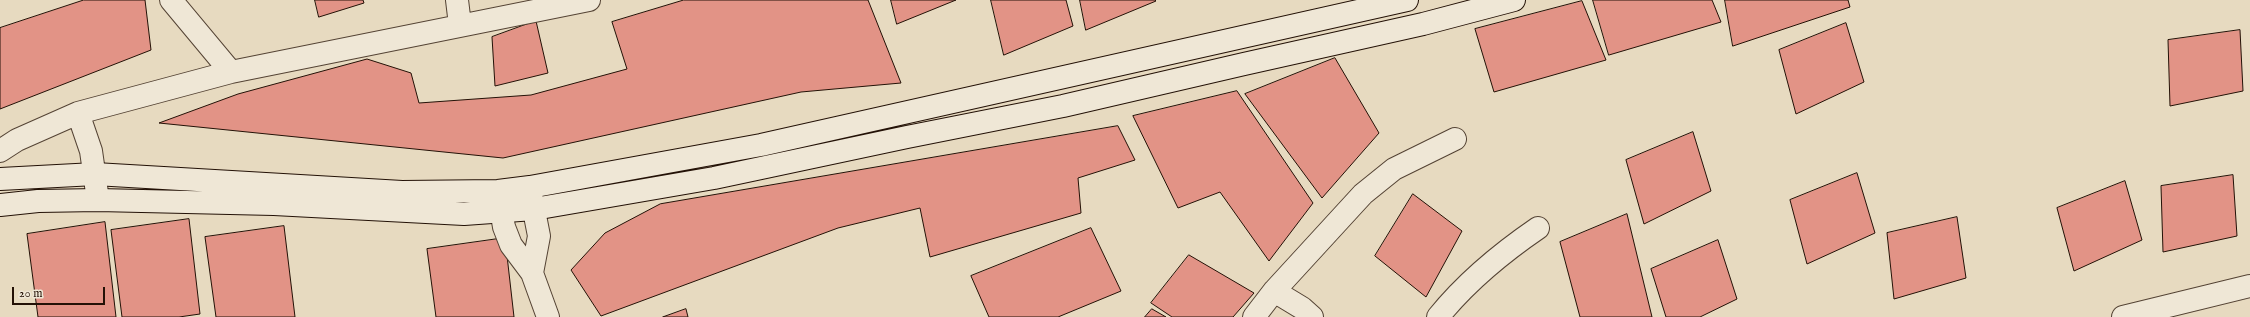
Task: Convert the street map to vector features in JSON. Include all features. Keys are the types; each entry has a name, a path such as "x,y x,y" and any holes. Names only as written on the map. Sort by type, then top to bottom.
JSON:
{"main road":[{"path":"171,0 230,72"},
{"path":"457,0 460,25"},
{"path":"0,151 17,140 78,112 230,72 589,0"},
{"path":"0,179 95,174 402,192 498,191 530,187 761,144 1407,0"},
{"path":"0,205 38,201 98,200 274,204 464,214 500,213 534,209 714,178 906,137 1063,106 1423,24 1514,0"},
{"path":"78,112 91,151 98,200"},
{"path":"1254,317 1274,291 1363,194 1394,169 1455,139"},
{"path":"530,187 540,236 532,273"},
{"path":"498,191 500,213 511,245 532,273 548,317"},
{"path":"1438,317 1456,294 1483,269 1538,228"},
{"path":"2123,317 2250,286"},
{"path":"1274,291 1302,308 1312,317"}],"building":[{"path":"84,0 145,0 151,50 0,109 0,28"},
{"path":"315,0 363,0 364,3 319,17"},
{"path":"684,0 868,0 901,83 801,92 503,158 159,123 238,94 367,59 411,73 419,103 531,95 627,69 612,22"},
{"path":"891,0 956,0 897,24"},
{"path":"991,0 1066,0 1073,26 1004,55"},
{"path":"1080,0 1155,0 1156,1 1086,30"},
{"path":"1593,0 1712,0 1721,22 1609,55"},
{"path":"1725,0 1848,0 1850,7 1733,46"},
{"path":"1582,1 1606,60 1494,92 1475,29"},
{"path":"536,21 548,73 495,86 492,37"},
{"path":"1846,23 1864,82 1796,114 1779,50"},
{"path":"2240,30 2243,91 2170,106 2168,40"},
{"path":"1335,58 1379,133 1322,198 1245,94"},
{"path":"1237,91 1313,203 1269,261 1220,192 1178,208 1133,116"},
{"path":"1118,126 1135,160 1078,178 1081,213 930,257 920,208 838,228 601,316 571,270 605,233 660,204"},
{"path":"1693,132 1711,191 1644,224 1626,160"},
{"path":"1857,173 1875,233 1807,264 1790,200"},
{"path":"2233,175 2237,236 2163,252 2161,186"},
{"path":"2125,181 2142,240 2074,271 2057,208"},
{"path":"1413,194 1462,231 1426,297 1375,256"},
{"path":"1627,214 1652,317 1580,317 1560,242"},
{"path":"1957,217 1966,278 1894,299 1887,233"},
{"path":"189,219 200,314 179,317 122,317 111,230"},
{"path":"105,222 116,317 38,317 27,234"},
{"path":"284,226 295,317 216,317 205,237"},
{"path":"1091,228 1121,291 1058,317 989,317 971,276"},
{"path":"505,238 514,317 436,317 427,249"},
{"path":"1718,240 1737,299 1700,317 1666,317 1651,269"},
{"path":"1189,255 1254,293 1233,317 1172,317 1151,303"},
{"path":"686,309 688,317 663,317"},
{"path":"1152,309 1166,317 1145,317"}]}
